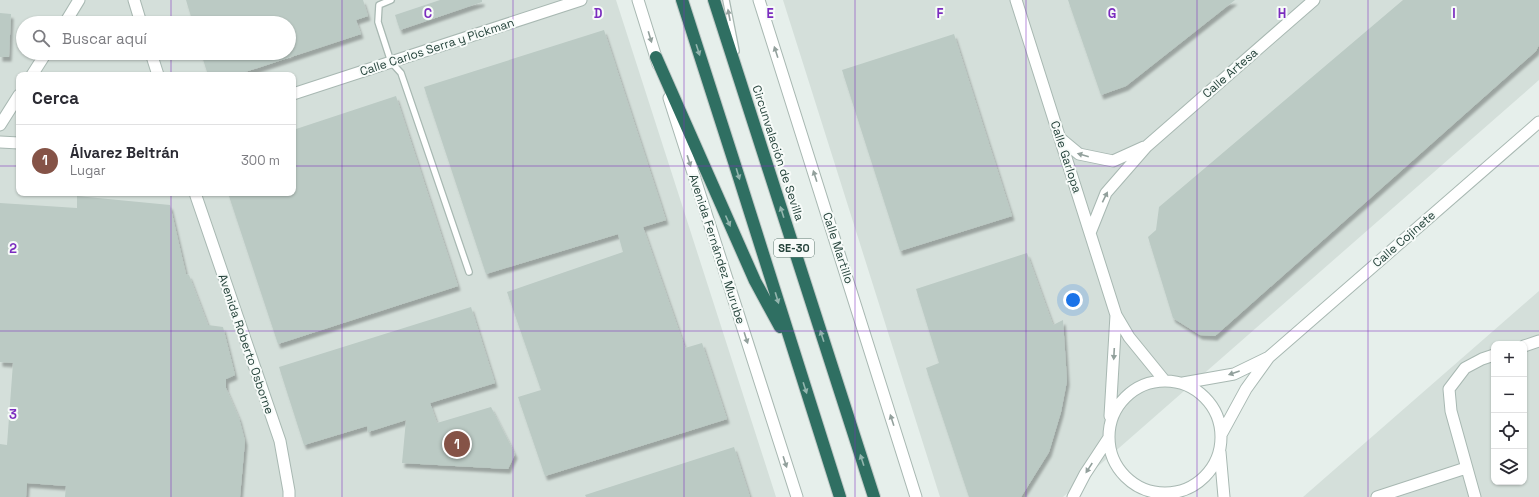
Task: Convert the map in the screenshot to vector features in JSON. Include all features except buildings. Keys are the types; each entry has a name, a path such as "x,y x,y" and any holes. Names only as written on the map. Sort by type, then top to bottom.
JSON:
{"highway":[{"name":"SE-30","path":"682,0 736,165 793,351 840,497"},
{"name":"Circunvalación de Sevilla","path":"714,0 874,497"},
{"path":"656,57 755,281 793,351"}],"street":[{"path":"69,16 79,0"},
{"path":"134,0 139,16"},
{"name":"Calle Carlos Serra y Pickman","path":"296,93 581,0"},
{"name":"Avenida Fernández Murube","path":"638,0 797,497"},
{"name":"Calle Martillo","path":"759,0 916,497"},
{"name":"Calle Garlopa","path":"1016,0 1116,315 1129,337 1164,380"},
{"name":"Calle Artesa","path":"1090,233 1106,193 1147,146 1309,2"},
{"path":"34,72 42,60"},
{"path":"153,60 157,72"},
{"path":"0,125 16,100"},
{"name":"Calle Cojinete","path":"1222,433 1246,390 1269,357 1539,122"},
{"name":"Calle Artesa","path":"1060,138 1079,154 1113,161 1147,146"},
{"path":"0,142 16,143"},
{"name":"Avenida Roberto Osborne","path":"196,196 280,441 289,497"},
{"name":"Calle Garlopa","path":"1110,420 1116,315"},
{"path":"1527,345 1539,341"},
{"path":"1475,497 1451,411 1449,389 1465,368 1491,356"},
{"name":"Calle Cojinete","path":"1183,383 1234,374 1269,357"},
{"path":"1220,452 1207,475 1191,487 1175,495 1151,492 1133,484 1119,471 1112,459 1108,439 1110,420 1119,402 1134,389 1144,384 1164,380 1183,383 1206,397 1217,414 1222,433 1220,474 1224,497"},
{"path":"1072,497 1108,439"},
{"path":"1377,497 1466,468"},
{"path":"1137,497 1151,492"}],"lane":[{"path":"391,0 378,5 378,22 391,62 401,73 469,272"},
{"path":"726,0 744,94"}],"shaded area":[{"path":"0,0 616,0 776,497 0,497"},
{"path":"783,0 1539,0 1539,80 1063,497 940,497"},
{"path":"1539,291 1539,497 1303,497"}],"place":[{"name":"Álvarez Beltrán","path":"457,444"}]}
